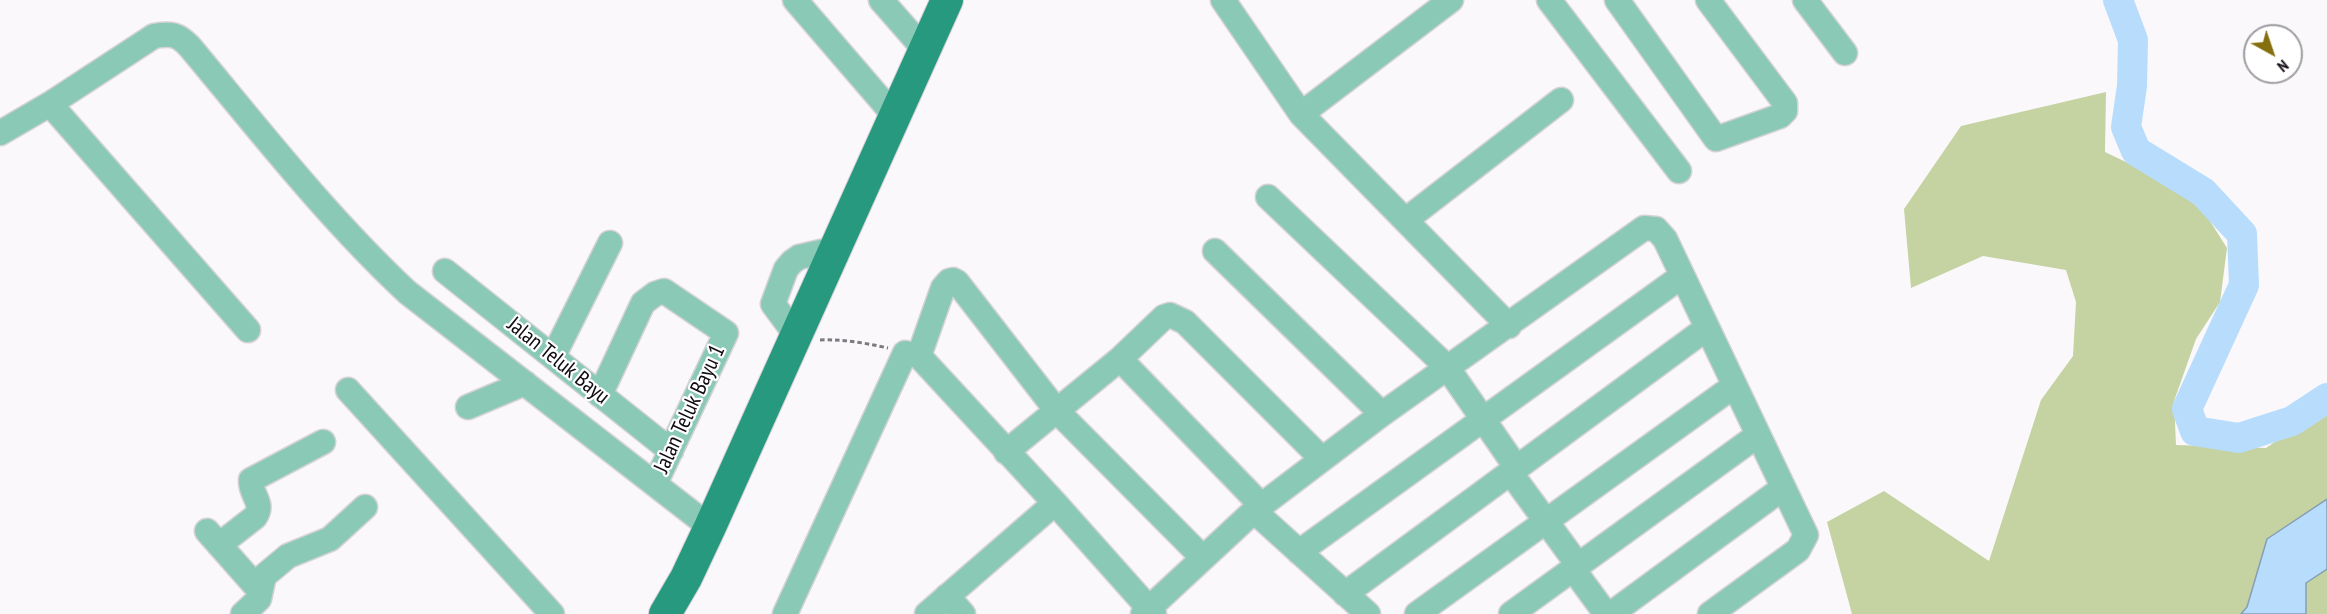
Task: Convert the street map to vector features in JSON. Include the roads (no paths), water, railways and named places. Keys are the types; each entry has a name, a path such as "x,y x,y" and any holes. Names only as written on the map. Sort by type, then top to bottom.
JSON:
{"main road":[{"path":"665,614 711,527 947,0"}],"street":[{"path":"795,0 894,115"},
{"path":"881,0 924,49"},
{"path":"1223,0 1301,114 1407,219 1509,326"},
{"path":"1301,114 1451,0"},
{"path":"1550,0 1679,171"},
{"path":"1617,0 1716,139 1780,116 1785,111 1785,103 1708,0"},
{"path":"1805,0 1845,53"},
{"path":"0,133 50,104 154,36 172,33 182,38 319,201 374,261 407,292 711,527"},
{"path":"1407,219 1561,100"},
{"path":"50,104 248,330"},
{"path":"1268,197 1446,367 1484,418 1513,469 1606,614"},
{"path":"785,614 905,353 919,356 1055,503 1149,612 1257,508 1446,367 1509,326 1644,228 1656,229 1665,239 1806,535 1798,550 1710,614"},
{"path":"553,357 610,243"},
{"path":"1215,250 1382,414"},
{"name":"Jalan Teluk Bayu","path":"446,271 671,451"},
{"path":"1299,552 1682,276"},
{"path":"919,356 943,288 953,280 957,282 1057,411 1203,558"},
{"name":"Jalan Teluk Bayu 1","path":"600,395 643,303 655,294 664,291 726,333 655,484"},
{"path":"1006,452 1120,359 1164,317 1170,315 1178,316 1322,459"},
{"path":"1345,594 1707,328"},
{"path":"1120,359 1299,552 1368,614"},
{"path":"468,407 525,383"},
{"path":"1417,614 1734,386"},
{"path":"348,390 552,614"},
{"path":"1511,614 1758,435"},
{"path":"258,605 213,538 255,517 259,511 259,503 250,488 251,480 323,442"},
{"path":"1611,614 1783,488"},
{"path":"927,614 955,605 1055,503"},
{"path":"258,605 264,576 288,555 330,538 365,507"}],"water":[{"path":"2327,499 2327,569 2306,583 2306,614 2241,614 2247,607 2267,539"}],"waterway":[{"path":"2118,0 2133,40 2132,86 2126,127 2136,151 2203,192 2242,234 2244,285 2187,409 2195,431 2239,438 2292,421 2327,398"}]}
